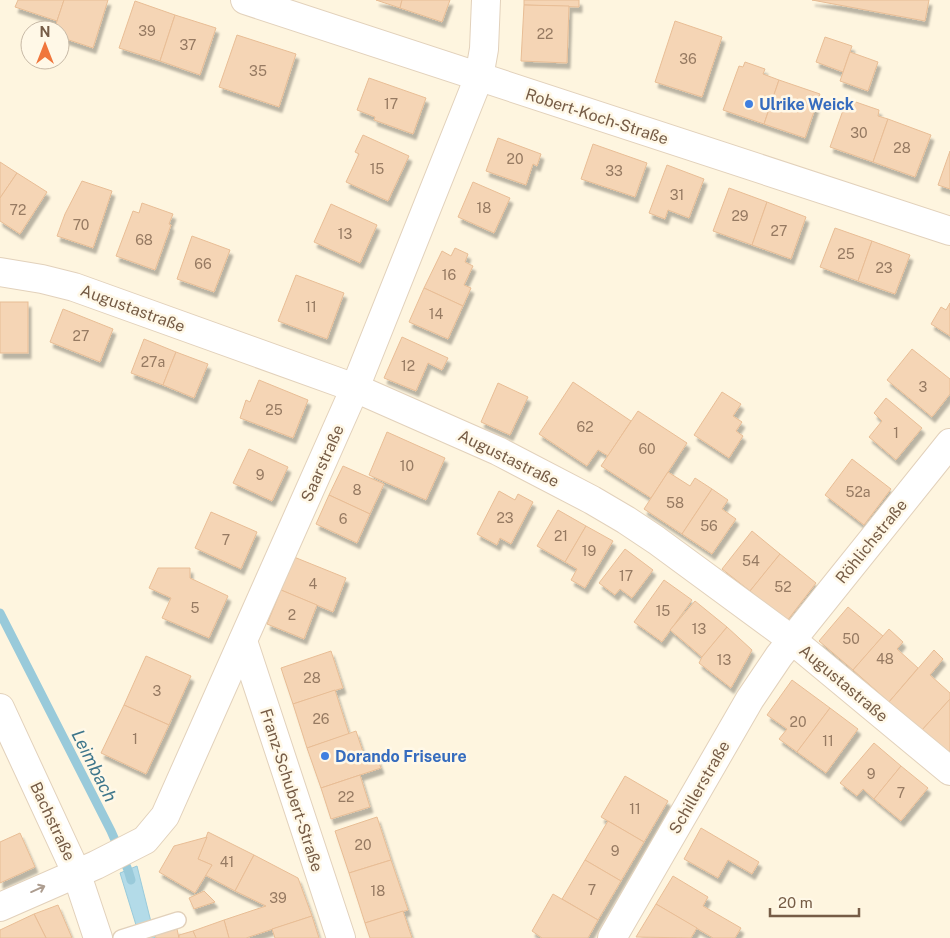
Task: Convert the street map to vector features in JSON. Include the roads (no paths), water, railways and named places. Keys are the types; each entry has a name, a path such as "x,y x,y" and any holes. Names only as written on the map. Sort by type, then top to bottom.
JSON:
{"street":[{"name":"Robert-Koch-Straße","path":"245,0 950,231"},
{"name":"Saarstraße","path":"0,906 145,840 165,816 355,388 479,77 484,49 486,0"},
{"name":"Augustastraße","path":"0,272 42,278 74,287 355,388 498,451 626,520 792,640 950,772"},
{"name":"Röhlichstraße","path":"792,640 950,443"},
{"name":"Schillerstraße","path":"612,938 750,699 792,640"},
{"name":"Franz-Schubert-Straße","path":"243,641 341,938"},
{"name":"Bachstraße","path":"0,708 86,868 98,938"}],"lane":[{"path":"128,936 178,920"}],"water":[{"path":"137,866 155,938 140,938 120,873"}],"waterway":[{"name":"Leimbach","path":"0,613 111,831 131,880"}],"place":[{"name":"Ulrike Weick","path":"749,104"},
{"name":"Dorando Friseure","path":"325,756"}]}
